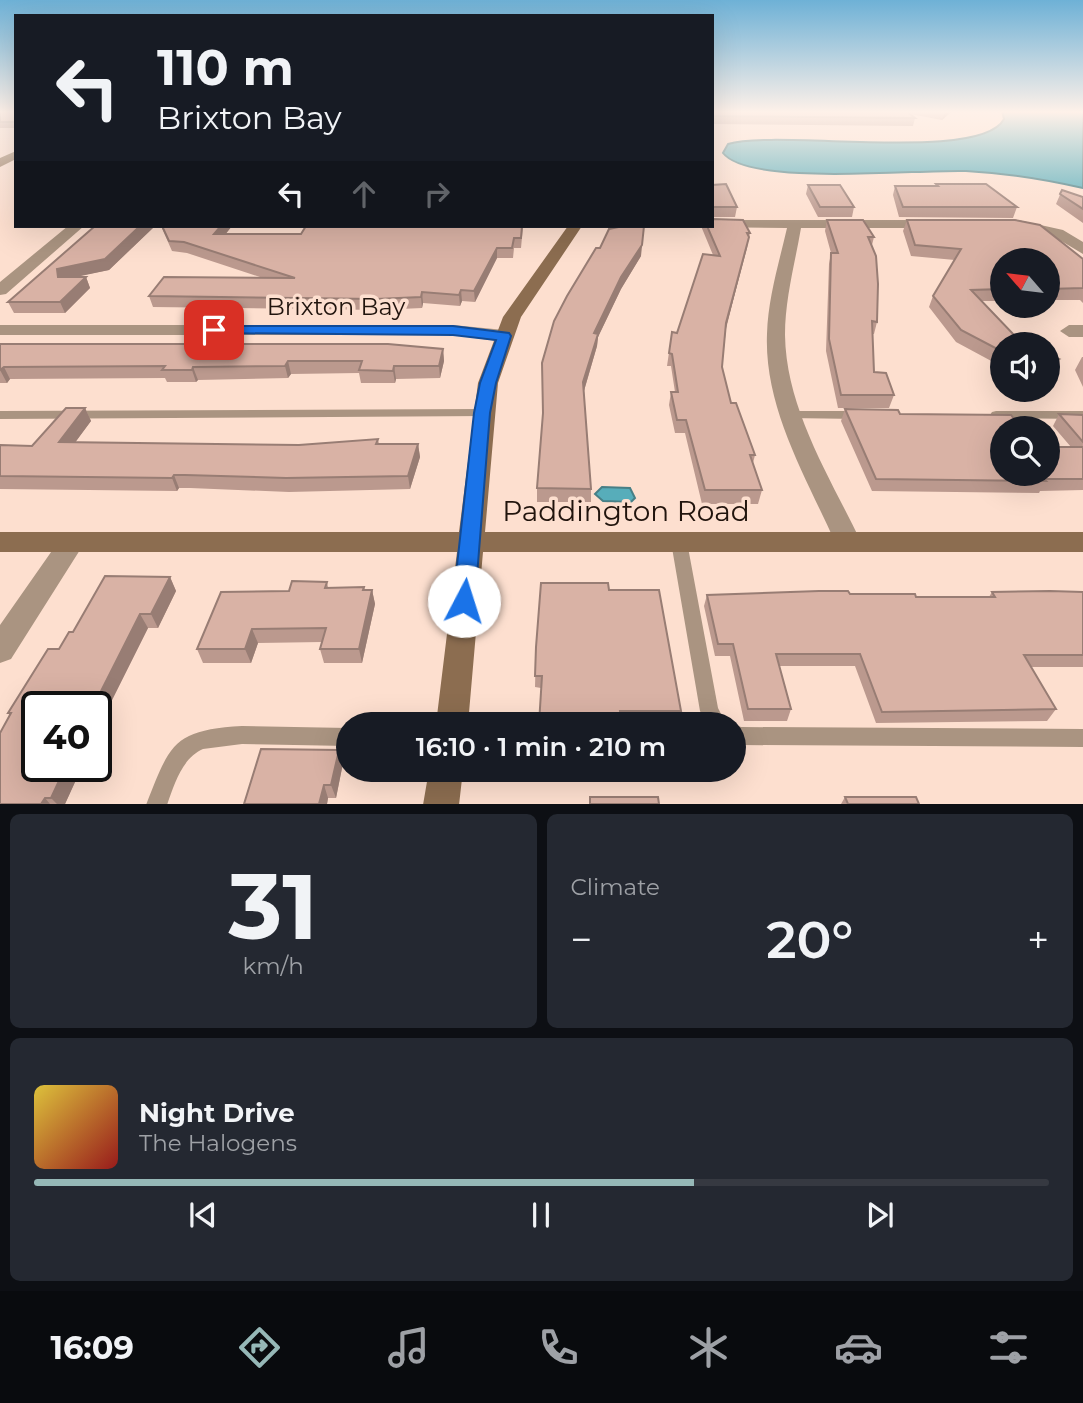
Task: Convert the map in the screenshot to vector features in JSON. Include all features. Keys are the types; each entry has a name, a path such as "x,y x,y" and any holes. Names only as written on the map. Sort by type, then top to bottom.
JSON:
{"street":[{"path":"714,224 944,224"},
{"path":"795,224 776,337 783,387 848,542"},
{"path":"998,224 1046,229 1068,237 1083,249"},
{"path":"0,290 75,228"},
{"path":"453,712 482,413 488,383 504,336 528,291 574,228"},
{"name":"Brixton Bay","path":"0,330 453,330 504,336"},
{"name":"Paddington Road","path":"0,542 1083,542"},
{"path":"0,650 72,542"},
{"path":"441,804 444,782"}],"lane":[{"path":"0,415 482,413"},
{"path":"793,415 876,415"},
{"path":"986,415 1083,415"},
{"path":"679,542 710,712"},
{"path":"156,804 177,758 194,742 217,736 336,737"},
{"path":"746,736 1083,738"}],"water":[{"path":"725,149 1083,149 1083,188 1024,177 966,171 837,174 766,170 739,163 723,153"},
{"path":"602,487 630,488 635,498 631,502 603,501 595,494"}],"building":[{"path":"726,184 737,207 714,207 714,185"},
{"path":"936,184 986,184 1017,207 903,207 895,186 938,186"},
{"path":"808,185 840,185 854,207 820,207"},
{"path":"1062,190 1083,197 1083,209 1060,194"},
{"path":"714,219 743,220 750,233 747,233 749,237 726,323 722,367 731,403 736,403 755,455 750,455 762,490 705,490 686,420 677,420 671,392 678,392 672,354 669,353 672,332 677,333 703,254 720,256 708,228 714,228"},
{"path":"827,220 863,220 874,237 868,237 876,256 878,284 877,322 872,321 874,372 886,373 894,395 841,395 829,339 831,253 838,253"},
{"path":"907,220 1015,220 1040,225 1083,259 1083,288 1060,289 1060,248 990,248 990,289 971,290 990,310 990,318 998,318 1011,332 990,332 990,345 961,330 933,296 961,249 915,245"},
{"path":"93,228 138,228 105,259 57,269 58,277 86,277 60,302 8,302"},
{"path":"163,228 219,228 214,234 301,234 305,228 522,228 521,238 514,238 512,248 497,248 474,291 461,290 459,295 422,292 421,297 376,299 149,296 164,277 295,278 184,242 169,241"},
{"path":"644,228 642,245 621,277 594,333 598,334 583,382 591,489 537,488 543,413 542,363 554,321 609,229"},
{"path":"0,344 388,344 443,349 439,366 394,366 393,371 359,370 362,361 288,361 285,366 193,367 192,370 162,370 165,366 4,367 0,370"},
{"path":"66,408 85,408 59,442 299,445 378,439 376,444 418,444 408,476 0,476 0,445 32,446"},
{"path":"845,409 898,410 900,414 1012,416 990,416 990,480 876,479"},
{"path":"1059,414 1083,415 1083,442"},
{"path":"1060,447 1083,447 1083,479 1060,479"},
{"path":"105,576 170,577 151,614 140,614 101,691 22,691 48,649 59,649 69,632 73,632"},
{"path":"292,581 327,582 325,588 364,587 363,590 372,590 359,649 320,649 326,628 252,629 245,649 197,649 221,592 289,591"},
{"path":"541,583 608,583 609,590 659,590 681,711 540,712 542,676 535,676"},
{"path":"819,591 915,594 916,597 995,597 992,592 1083,592 1083,655 1024,655 1056,709 882,712 860,654 776,654 791,709 748,709 733,644 718,644 707,595"},
{"path":"21,692 21,782 58,782 51,798 45,798 41,804 0,804 0,733 11,713 8,713"},
{"path":"261,749 336,750 331,785 324,785 319,804 244,804"},
{"path":"590,797 658,797 659,804 590,804"},
{"path":"845,797 916,797 919,804 848,804"}],"route":[{"path":"214,330 453,330 504,336 488,383 482,413 464,601"}]}
